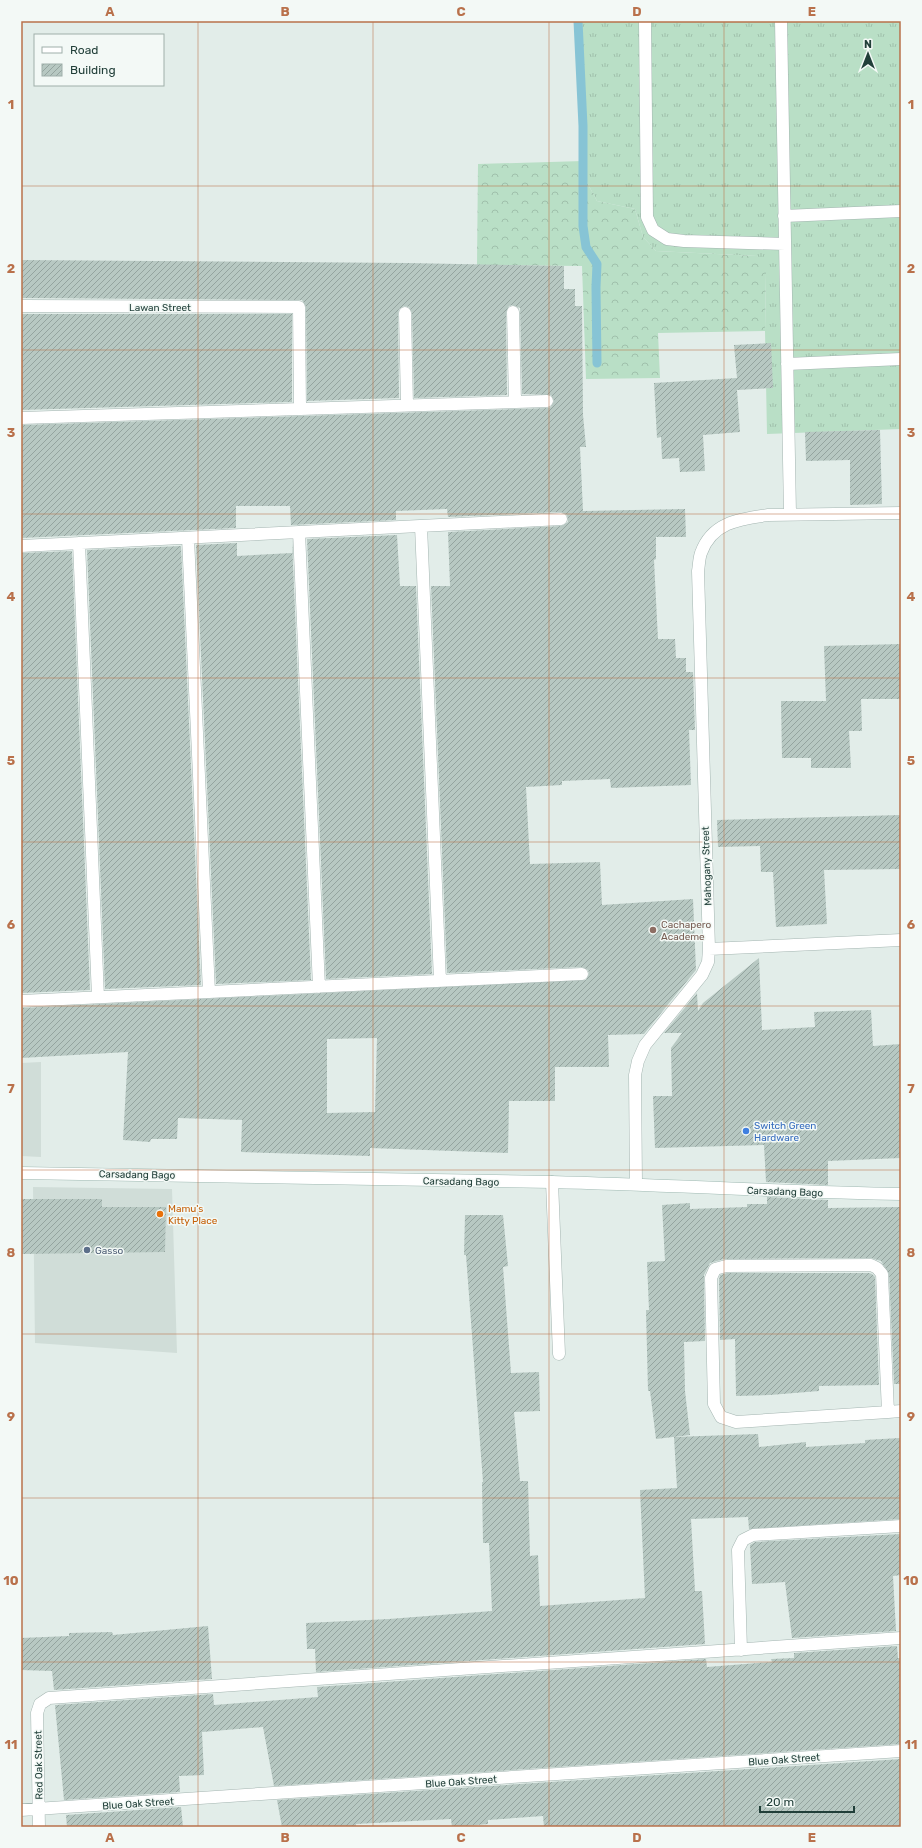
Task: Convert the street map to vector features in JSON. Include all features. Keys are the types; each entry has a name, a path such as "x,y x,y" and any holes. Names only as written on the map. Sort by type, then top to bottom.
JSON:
{"street":[{"path":"645,21 647,217 653,230 667,239 684,241 785,244"},
{"path":"781,21 790,514"},
{"path":"784,216 901,211"},
{"name":"Lawan Street","path":"21,306 299,308 300,409"},
{"path":"513,312 515,402"},
{"path":"405,313 407,405"},
{"path":"787,364 901,359"},
{"path":"21,418 547,401"},
{"name":"Mahogany Street","path":"636,1184 635,1075 638,1061 645,1045 702,976 708,962 698,571 700,553 709,537 726,523 768,515 901,513"},
{"path":"21,546 561,519"},
{"path":"421,526 440,981"},
{"path":"299,532 319,987"},
{"path":"188,538 209,992"},
{"path":"79,543 98,997"},
{"path":"708,949 901,940"},
{"path":"21,1001 582,974"},
{"name":"Carsadang Bago","path":"21,1173 636,1184 808,1193 901,1194"},
{"path":"552,1182 559,1354"},
{"path":"888,1412 882,1274 877,1268 871,1266 726,1266 715,1269 711,1278 714,1404 721,1417 736,1422 888,1412 901,1411"},
{"path":"901,1526 753,1535 743,1540 738,1550 740,1650 901,1638"},
{"name":"Red Oak Street","path":"39,1827 37,1713 40,1704 49,1698 740,1650"},
{"name":"Blue Oak Street","path":"21,1810 901,1751"}],"shaded area":[{"path":"41,1062 41,1157 21,1156 21,1063"},
{"path":"33,1187 172,1189 177,1353 35,1343"}],"green space":[{"path":"578,21 901,21 901,429 767,434 765,331 766,272 757,256 656,251 643,237 635,209 597,201 583,175 583,126"},
{"path":"583,161 583,175 597,201 635,209 643,237 656,251 757,256 765,262 765,331 658,333 660,378 586,379 582,266 477,265 478,164"}],"building":[{"path":"21,260 407,263 564,266 564,289 575,289 575,306 582,306 583,415 586,447 580,447 583,511 685,509 686,537 656,537 656,559 654,560 658,639 675,639 676,658 686,658 686,672 693,672 695,730 689,730 691,785 611,788 610,779 562,781 562,785 526,787 530,864 600,862 602,905 693,899 696,970 644,1034 608,1035 609,1067 555,1067 555,1101 509,1101 508,1153 370,1148 370,1156 241,1152 242,1120 178,1118 177,1139 151,1139 150,1142 123,1140 128,1052 21,1058 21,1008 586,980 589,974 588,970 582,967 447,973 431,586 450,586 448,532 561,526 568,522 567,515 561,512 448,517 447,509 396,511 396,520 291,525 290,506 236,506 236,528 21,538 21,425 548,408 551,407 554,401 551,395 522,394 520,308 512,305 509,306 506,312 507,395 414,398 412,313 409,307 404,306 399,309 398,313 399,398 307,401 306,307 302,300 21,298","holes":["377,1038 375,1112 327,1113 327,1039"]},
{"path":"21,314 292,314 292,402 21,410"},
{"path":"771,343 773,388 737,390 740,432 703,435 705,471 680,472 679,458 662,459 661,437 657,438 654,383 737,378 734,345"},
{"path":"880,430 882,504 850,505 850,460 806,461 805,432"},
{"path":"397,535 400,586 416,586 432,974 326,979 307,539"},
{"path":"292,540 311,980 216,984 196,545 237,543 237,556 292,553"},
{"path":"181,546 201,985 105,989 87,550"},
{"path":"72,551 90,990 21,993 21,553"},
{"path":"901,644 901,699 861,699 862,731 849,731 851,768 811,768 811,758 782,758 781,701 826,701 824,646"},
{"path":"901,815 901,869 824,870 827,924 776,927 773,872 761,872 760,846 718,847 717,820"},
{"path":"759,958 762,1030 815,1027 814,1012 871,1010 873,1046 901,1044 901,1158 828,1161 828,1185 766,1182 764,1145 655,1148 653,1096 672,1096 671,1048 682,1033 664,1033 697,993 698,1011 703,1003"},
{"path":"767,1197 828,1200 828,1208 901,1207 901,1384 894,1384 889,1274 881,1261 871,1258 724,1259 710,1263 704,1275 705,1341 684,1342 685,1391 690,1435 656,1439 650,1391 648,1391 646,1310 649,1310 647,1262 665,1261 662,1205 690,1203 690,1209 747,1207 747,1204 767,1204"},
{"path":"21,1199 102,1199 102,1207 166,1207 165,1252 21,1254"},
{"path":"465,1215 503,1215 508,1266 503,1267 511,1373 539,1372 540,1411 514,1412 520,1481 528,1481 530,1556 538,1555 540,1606 645,1598 640,1490 677,1488 674,1437 758,1434 759,1447 806,1442 806,1447 865,1443 865,1440 900,1438 901,1519 749,1529 748,1517 691,1519 695,1591 702,1591 705,1644 316,1672 315,1649 307,1649 306,1623 389,1619 492,1611 489,1543 483,1543 483,1482 466,1255 464,1255"},
{"path":"727,1273 872,1274 875,1277 879,1385 819,1386 819,1391 736,1396 735,1339 720,1340 719,1280 720,1275"},
{"path":"901,1534 901,1575 893,1576 896,1631 792,1638 785,1582 752,1584 750,1545 755,1542"},
{"path":"208,1626 212,1679 54,1690 52,1671 21,1670 21,1638 69,1636 69,1633 112,1632 113,1635"},
{"path":"897,1646 898,1658 901,1658 901,1744 274,1786 263,1727 202,1732 204,1775 179,1776 180,1792 64,1800 55,1705 213,1694 214,1705 318,1697 317,1687 706,1659 707,1667 772,1662 771,1659 794,1658 794,1653"},
{"path":"901,1759 901,1827 544,1827 543,1816 488,1820 488,1824 455,1827 452,1827 451,1819 356,1824 356,1827 282,1827 277,1800"},
{"path":"181,1807 183,1827 67,1827 66,1815"}],"waterway":[{"path":"578,21 583,126 583,226 586,247 597,264 597,363"}],"place":[{"name":"Cachapero Academe","path":"653,930"},
{"name":"Switch Green Hardware","path":"746,1131"},
{"name":"Mamu's Kitty Place","path":"160,1214"},
{"name":"Gasso","path":"87,1250"}]}
